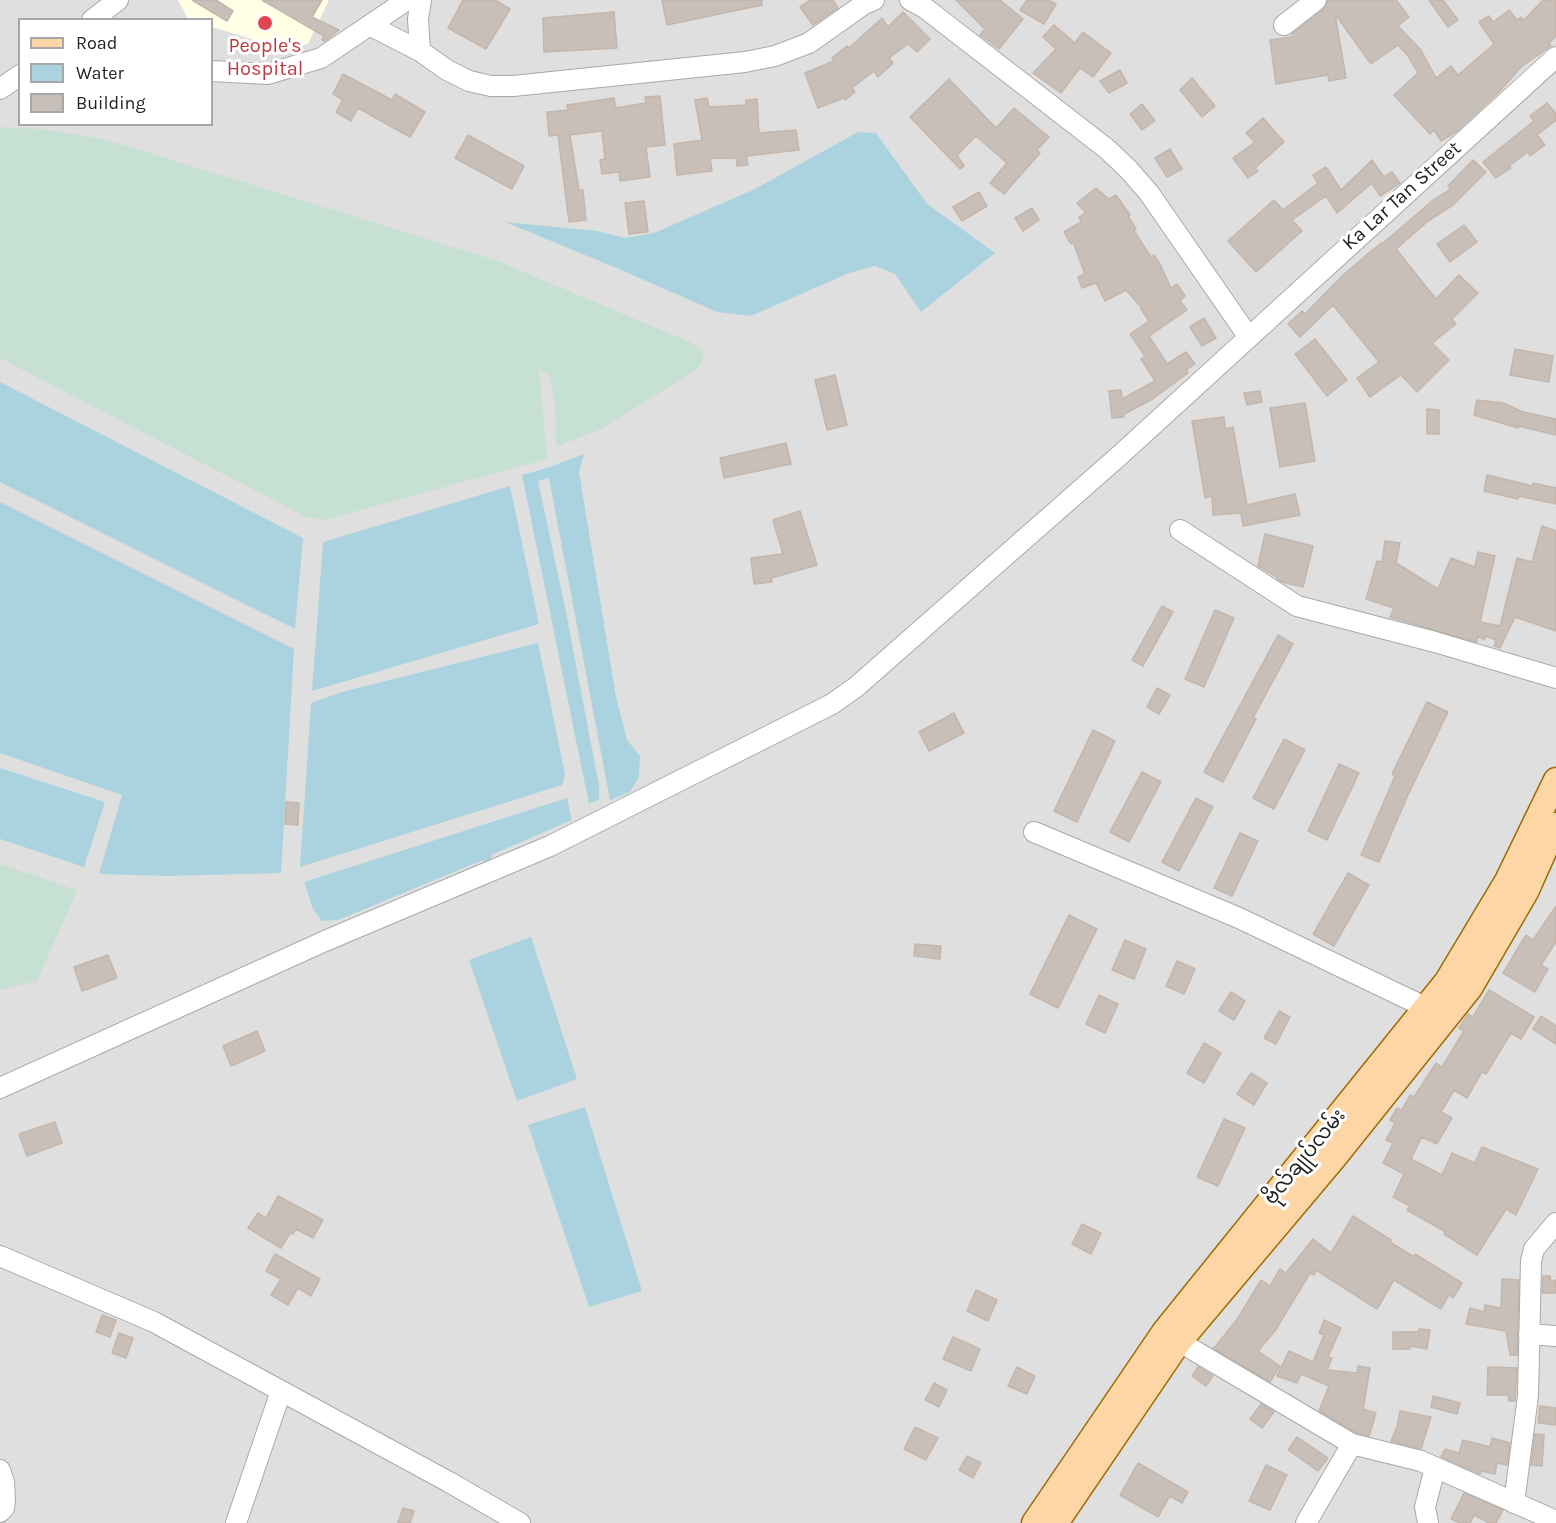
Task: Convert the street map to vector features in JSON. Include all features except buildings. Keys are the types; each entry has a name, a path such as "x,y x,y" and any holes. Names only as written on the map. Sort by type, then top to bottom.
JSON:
{"main road":[{"name":"ဗိုလ်ချုပ်လမ်း","path":"1034,1523 1172,1337 1447,981 1507,881 1556,780"},
{"name":"ဗိုလ်ချုပ်လမ်း","path":"1056,1523 1172,1337 1334,1158 1470,988 1526,892 1556,825"}],"street":[{"path":"95,18 118,0"},
{"path":"213,71 268,74 321,58 406,0"},
{"path":"420,51 418,19 421,0"},
{"path":"371,26 420,51 447,70 469,81 491,86 513,86 745,62 775,56 809,43 864,4 874,0"},
{"path":"910,0 925,8 1098,142 1129,170 1149,193 1248,336"},
{"path":"1284,25 1316,0"},
{"name":"Ka Lar Tan Street","path":"0,1088 325,941 550,846 832,704 856,687 1119,456 1556,57"},
{"path":"0,89 18,76"},
{"path":"1180,530 1297,606 1435,642 1556,678"},
{"path":"1034,832 1239,918 1425,1007"},
{"path":"1514,1503 1528,1396 1531,1261 1534,1249 1556,1223"},
{"path":"0,1256 154,1323 449,1482 520,1523"},
{"path":"1529,1334 1556,1335"},
{"path":"1172,1337 1352,1444 1421,1461 1556,1521"},
{"path":"236,1523 281,1391"},
{"path":"1306,1523 1352,1444"},
{"path":"1428,1523 1425,1508 1435,1468"},
{"path":"0,1470 4,1482 5,1502 0,1512"}],"shaded area":[{"path":"0,0 1556,0 1556,1523 0,1523"},
{"name":"People's Hospital","path":"178,0 329,0 308,44 285,49 213,27 213,18 187,18"},
{"path":"0,127 40,129 104,139 495,260 690,342 701,348 704,358 696,370 601,429 556,447 555,403 549,375 539,369 547,459 324,520 306,517 0,358"},
{"path":"0,864 77,890 37,981 0,990"}],"water":[{"path":"858,132 876,133 927,204 995,253 921,312 895,274 875,266 849,273 751,316 717,312 505,222 597,231 625,238 654,233 755,189"},
{"path":"0,382 303,538 295,629 0,482"},
{"path":"584,454 579,472 616,697 627,740 640,756 639,777 630,792 610,800 549,478 538,481 599,786 599,800 589,804 522,475"},
{"path":"510,486 539,624 312,691 323,542"},
{"path":"0,502 294,649 281,873 168,876 99,874 122,795 0,753"},
{"path":"538,643 565,774 562,785 300,867 311,703 342,692"},
{"path":"0,768 105,802 84,867 0,839"},
{"path":"567,798 572,820 491,855 491,864 485,864 483,860 338,920 322,921 313,909 304,882"},
{"path":"531,937 577,1079 517,1101 469,960"},
{"path":"585,1107 642,1291 589,1307 528,1125"}],"place":[{"name":"People's Hospital","path":"265,23"}]}
